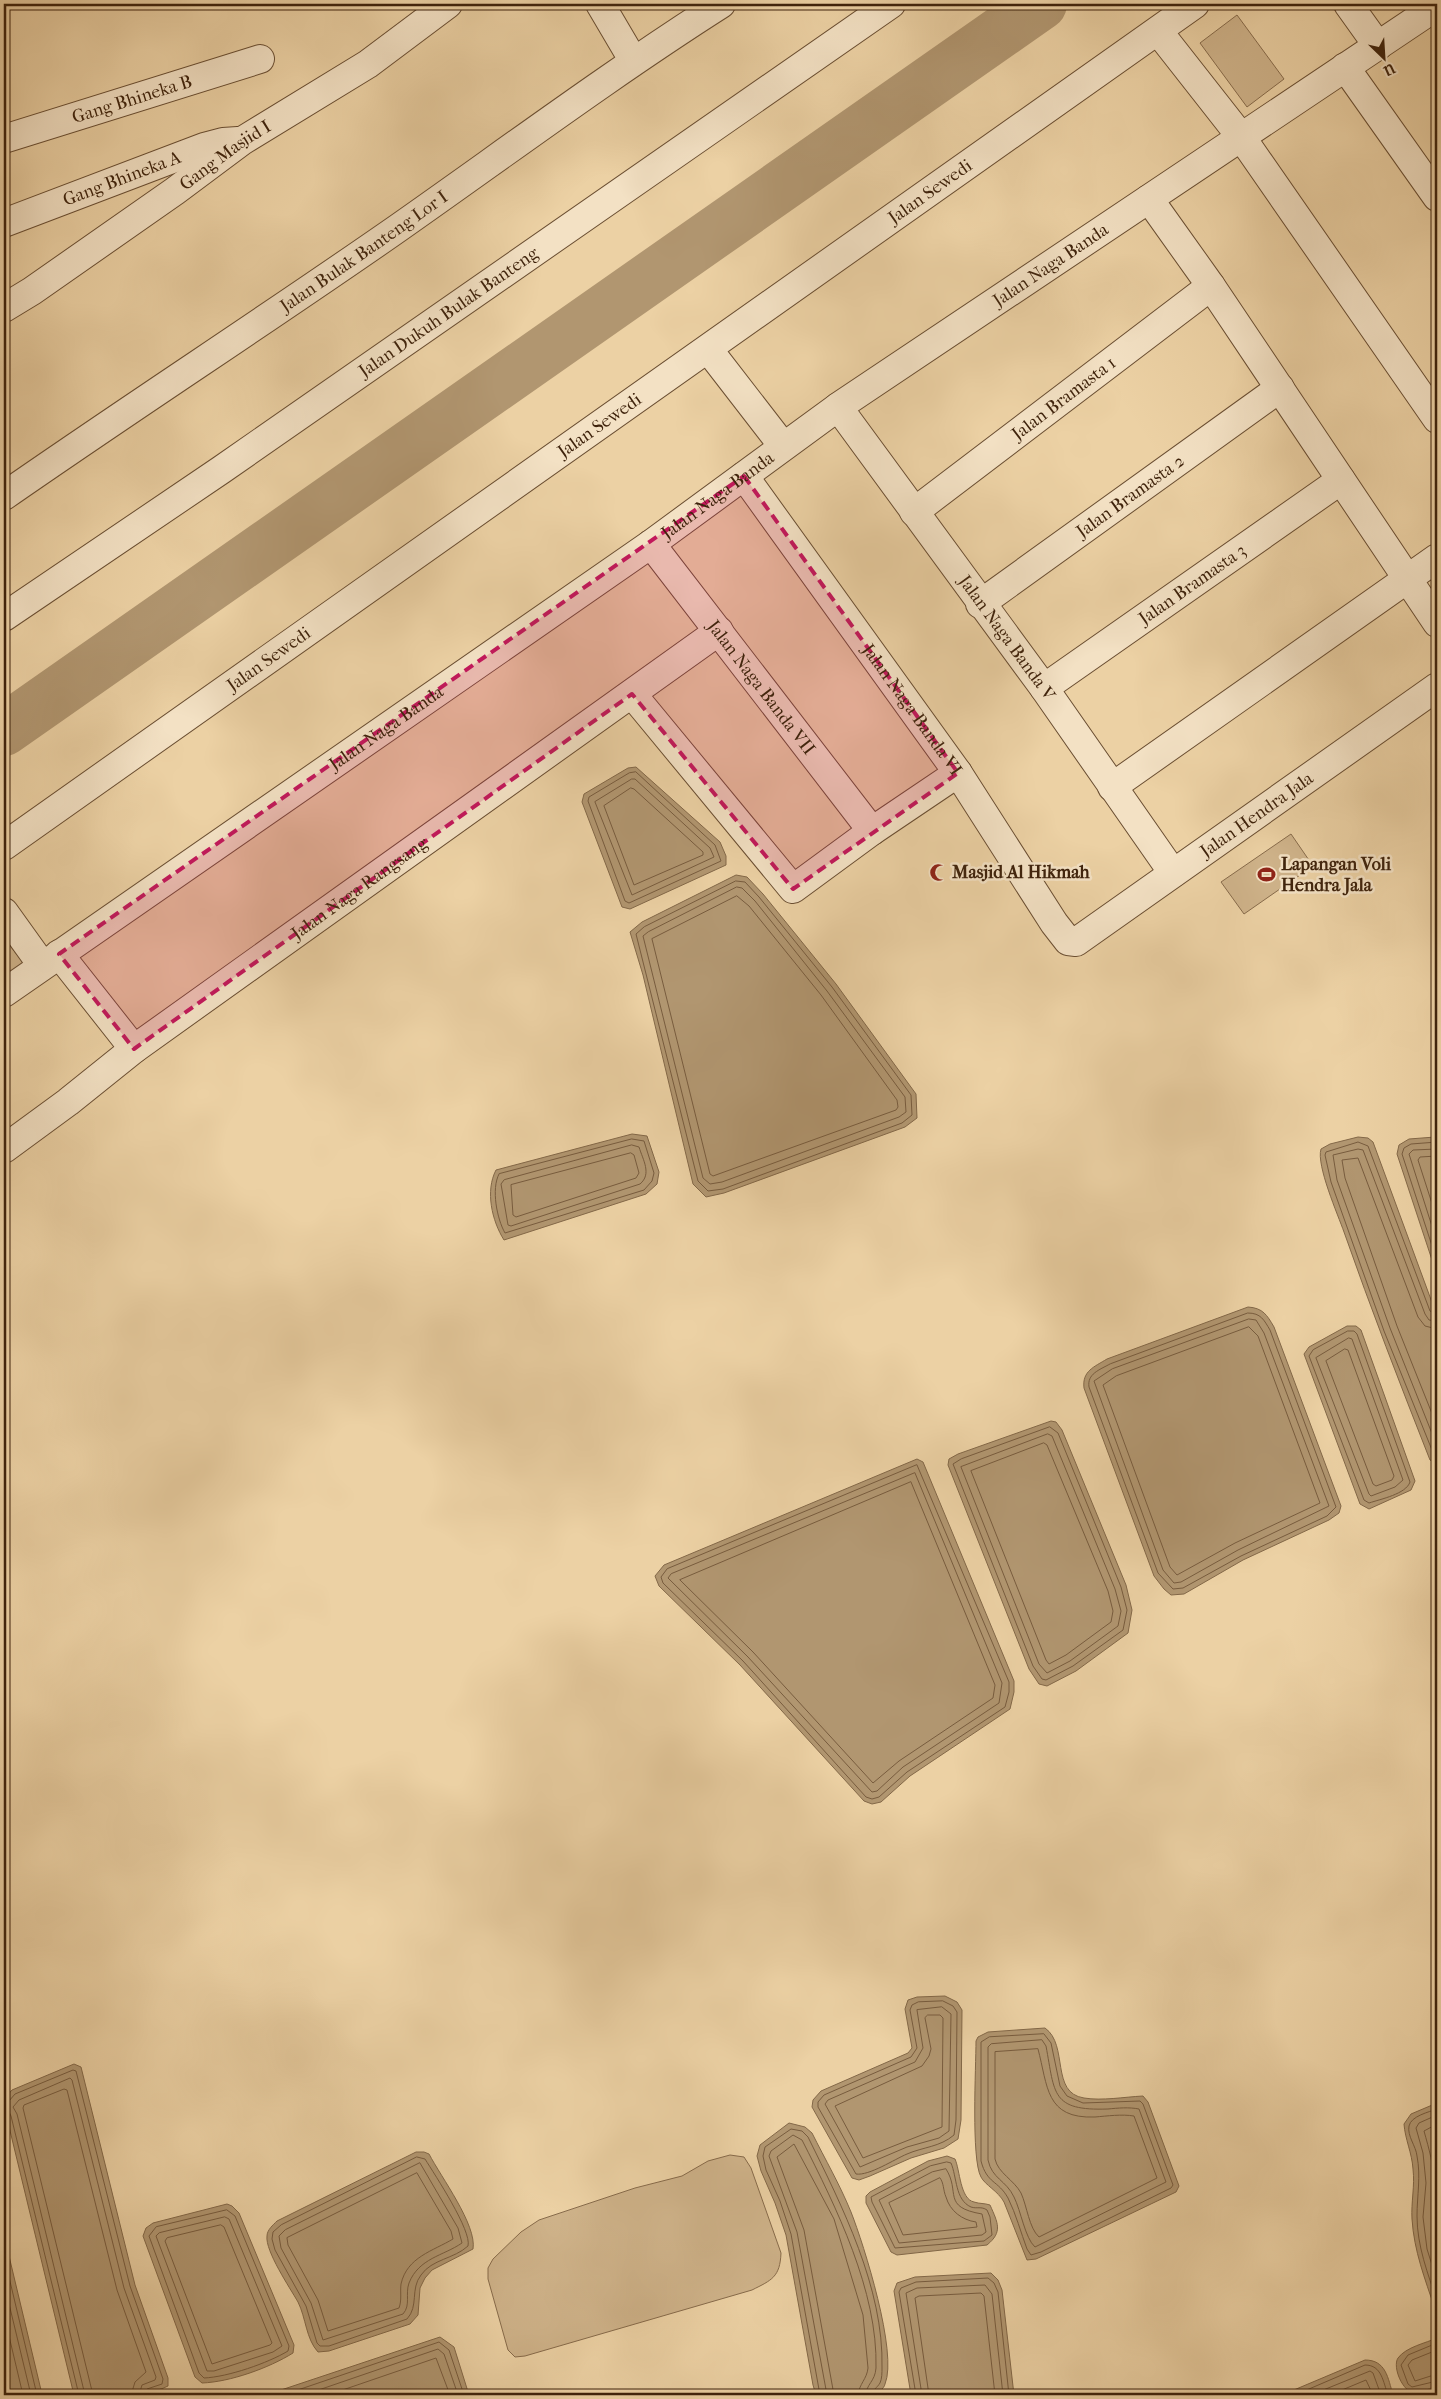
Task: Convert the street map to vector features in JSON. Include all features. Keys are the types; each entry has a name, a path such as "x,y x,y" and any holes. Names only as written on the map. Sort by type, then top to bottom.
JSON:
{"street":[{"name":"Gang Masjid I","path":"4,308 32,291 175,191 242,141 368,64 448,4"},
{"path":"600,4 634,60"},
{"name":"Jalan Bulak Banteng Lor I","path":"4,496 144,398 389,234 634,60 721,4"},
{"name":"Jalan Dukuh Bulak Banteng","path":"4,617 222,470 890,4"},
{"name":"Jalan Sewedi","path":"4,846 1195,4"},
{"path":"1348,4 1378,46"},
{"name":"Jalan Naga Banda","path":"4,993 50,959 651,544 838,407 1437,6"},
{"path":"1158,31 1242,138 1437,419"},
{"name":"Gang Bhineka B","path":"4,139 260,60"},
{"path":"1345,67 1437,197"},
{"name":"Gang Bhineka A","path":"4,223 204,147 223,142 242,141"},
{"path":"1149,199 1212,286 1437,623"},
{"name":"Jalan Bramasta 1","path":"914,512 1212,286"},
{"path":"708,349 783,446"},
{"name":"Jalan Bramasta 2","path":"980,604 1280,388"},
{"name":"Jalan Naga Banda V","path":"838,407 980,604 1044,688 1173,873"},
{"name":"Jalan Naga Banda VI","path":"744,476 958,773 1054,923 1068,941 1076,942"},
{"name":"Jalan Bramasta 3","path":"1044,688 1341,480"},
{"name":"Jalan Naga Banda VII","path":"651,544 872,831"},
{"path":"1112,786 1437,558"},
{"name":"Jalan Naga Rangsang","path":"4,1149 68,1102 134,1049 719,631"},
{"name":"Jalan Hendra Jala","path":"1076,942 1437,687"},
{"path":"632,694 793,889 872,831 958,773"},
{"path":"4,912 134,1049"}],"highlighted area":[{"path":"744,476 958,773 793,889 632,694 134,1049 59,954"}],"shaded area":[{"path":"1237,15 1284,79 1247,107 1200,43"},
{"name":"Lapangan Voli Hendra Jala","path":"1291,834 1313,866 1244,914 1221,882"},
{"path":"4,938 25,965 4,981"},
{"path":"730,2155 744,2157 751,2168 781,2253 779,2268 774,2277 752,2290 525,2356 515,2357 508,2350 488,2279 488,2268 493,2259 521,2232 539,2220 635,2188 682,2176 708,2161"}],"water":[{"path":"636,767 720,842 726,856 726,865 630,909 622,907 582,802 584,794 628,768"},
{"path":"736,875 747,877 763,894 836,984 916,1094 917,1118 905,1127 724,1193 706,1197 693,1184 643,975 630,932 642,922"},
{"path":"632,1134 647,1136 659,1172 657,1184 646,1194 504,1240 496,1224 491,1206 491,1187 496,1170"},
{"path":"1358,1137 1368,1138 1373,1142 1437,1316 1437,1464 1430,1460 1375,1318 1324,1178 1320,1156 1321,1149 1330,1144"},
{"path":"1437,1138 1437,1275 1397,1154 1399,1145 1409,1139"},
{"path":"1248,1307 1264,1313 1274,1327 1341,1506 1339,1513 1329,1520 1243,1560 1184,1594 1171,1595 1154,1576 1084,1388 1085,1377 1093,1367 1107,1359"},
{"path":"1347,1326 1356,1326 1361,1330 1415,1481 1411,1490 1369,1509 1360,1504 1304,1354 1309,1347"},
{"path":"1051,1421 1056,1422 1062,1430 1126,1585 1132,1610 1128,1633 1076,1671 1047,1686 1039,1684 1029,1669 948,1465 949,1459 958,1454"},
{"path":"917,1459 923,1462 1014,1681 1014,1692 1010,1709 910,1776 881,1802 872,1804 864,1801 740,1665 659,1586 655,1576 664,1565"},
{"path":"945,1996 957,2002 962,2010 961,2120 958,2139 944,2148 911,2158 870,2176 859,2180 852,2178 812,2107 813,2100 821,2091 908,2053 912,2048 905,2009 908,2000 917,1997"},
{"path":"1045,2028 1052,2036 1056,2045 1063,2078 1067,2087 1074,2094 1084,2098 1098,2099 1143,2096 1148,2102 1179,2186 1176,2192 1036,2259 1027,2260 1004,2202 983,2180 978,2167 975,2133 976,2041 978,2037 988,2032"},
{"path":"74,2064 81,2067 135,2285 168,2378 168,2386 147,2393 135,2395 74,2395 5,2110 4,2099 12,2090"},
{"path":"1437,2103 1437,2311 1424,2276 1413,2231 1413,2169 1404,2124 1411,2114"},
{"path":"789,2123 805,2127 812,2133 847,2202 864,2248 878,2299 887,2349 888,2369 885,2384 875,2395 816,2395 786,2235 757,2156 760,2145"},
{"path":"416,2152 429,2154 449,2188 470,2227 473,2249 432,2270 425,2278 420,2288 418,2315 410,2324 329,2351 318,2352 311,2341 301,2308 270,2251 267,2243 268,2232 277,2221"},
{"path":"947,2156 955,2159 963,2190 969,2200 990,2205 998,2227 995,2236 987,2245 897,2255 891,2252 866,2203 866,2196 870,2192 928,2161"},
{"path":"227,2204 239,2213 294,2345 293,2353 273,2364 249,2373 225,2380 202,2383 195,2377 143,2236 146,2228 153,2223"},
{"path":"4,2235 41,2390 42,2395 4,2395"},
{"path":"991,2273 998,2280 1002,2290 1014,2395 911,2395 894,2291 897,2283 915,2277"},
{"path":"440,2337 454,2347 469,2395 266,2395"},
{"path":"1437,2338 1437,2385 1421,2392 1411,2392 1406,2389 1400,2379 1396,2367 1398,2358 1411,2348"},
{"path":"1365,2360 1378,2363 1382,2367 1393,2395 1282,2395"}],"waterway":[{"path":"4,730 1041,4"}],"place":[{"name":"Masjid Al Hikmah","path":"938,872"},
{"name":"Lapangan Voli Hendra Jala","path":"1267,874"}]}
